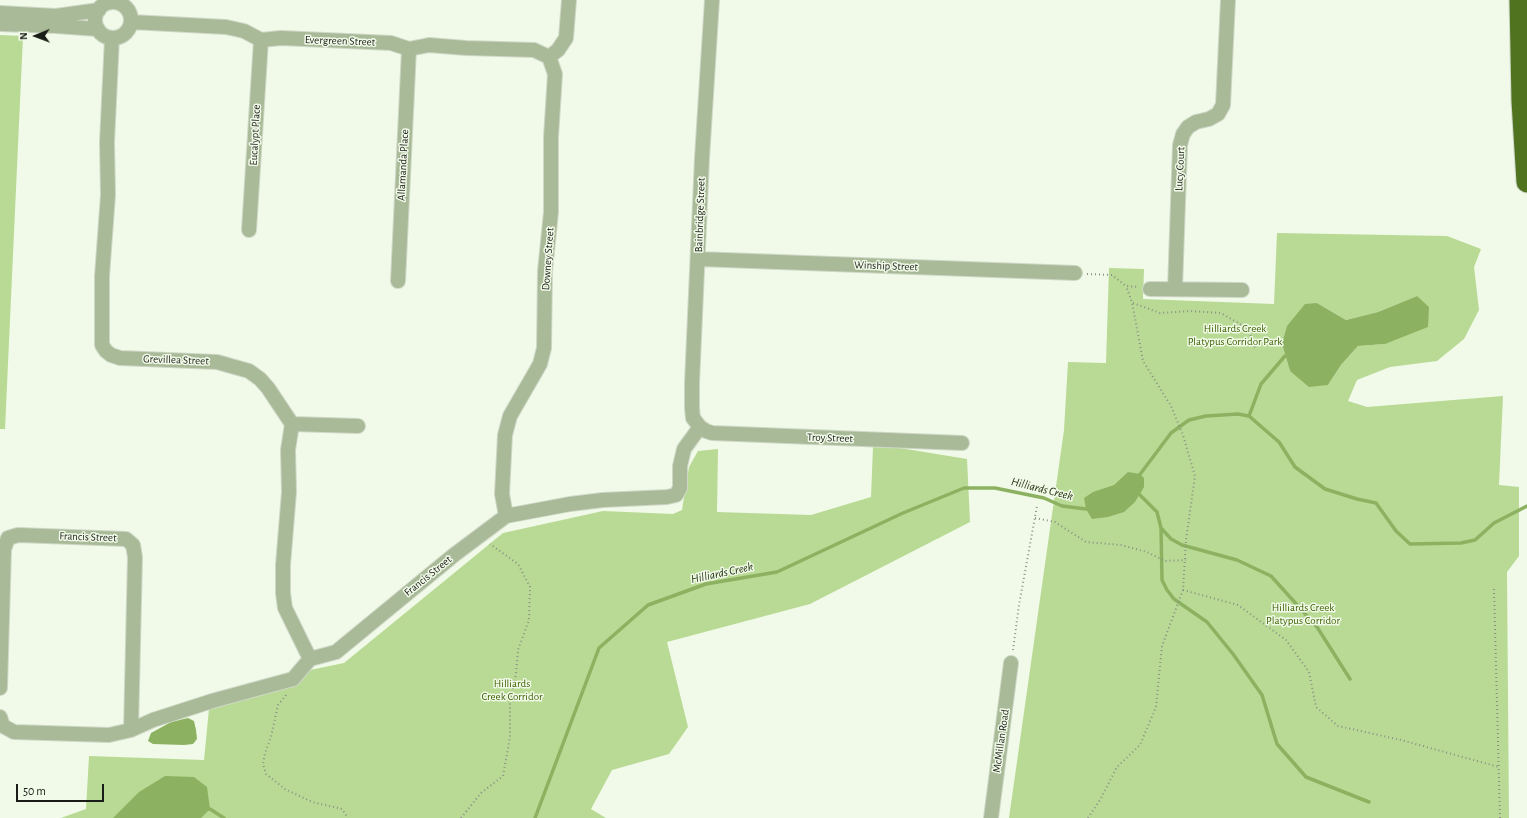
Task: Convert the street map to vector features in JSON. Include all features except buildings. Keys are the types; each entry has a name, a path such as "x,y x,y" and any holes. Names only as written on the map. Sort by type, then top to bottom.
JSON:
{"highway":[{"path":"1520,0 1522,101 1527,182"}],"street":[{"path":"549,57 558,50 566,38 569,0"},
{"name":"Bainbridge Street","path":"700,427 693,418 692,408 702,158 712,0"},
{"name":"Lucy Court","path":"1175,289 1180,145 1183,134 1188,127 1196,122 1209,119 1218,114 1223,105 1228,0"},
{"path":"111,1 124,6 128,10 131,22 130,28 120,37 112,38 102,34 98,29 96,20 99,10 111,1"},
{"path":"0,13 56,16 99,10"},
{"path":"131,22 226,27 244,30 261,40"},
{"path":"0,24 98,29"},
{"name":"Grevillea Street","path":"112,38 108,142 108,195 102,276 102,345 111,355 120,358 217,362 249,370 260,378 268,388 292,424"},
{"name":"Evergreen Street","path":"261,40 281,38 391,43 409,49 429,45 466,48 534,50 549,57"},
{"name":"Eucalypt Place","path":"250,230 261,40"},
{"name":"Allamanda Place","path":"398,281 409,49"},
{"name":"Downey Street","path":"506,516 502,494 505,435 510,416 540,364 544,348 545,271 552,212 551,137 555,74 549,57"},
{"name":"Winship Street","path":"698,259 1075,273"},
{"path":"1150,289 1242,290"},
{"path":"0,717 4,726 14,732 109,735 131,730 153,720 212,701 293,679 310,659 285,608 283,593 283,565 288,492 288,450 292,424 358,426"},
{"name":"Francis Street","path":"310,659 336,652 477,537 506,516 570,504 603,500 667,497 676,495 680,488 680,466 684,449 700,427"},
{"name":"Troy Street","path":"700,427 706,431 724,434 962,444"},
{"name":"Francis Street","path":"0,688 4,549 8,538 18,535 126,539 133,546 136,558 131,730"},
{"name":"McMillan Road","path":"991,818 1012,663"}],"path":[{"path":"1075,273 1112,275 1126,286 1150,289"},
{"path":"1088,818 1100,800 1117,767 1140,745 1154,714 1162,646 1183,590 1187,550 1186,540 1195,476 1183,434 1171,406 1143,361 1132,302 1126,286"},
{"path":"1132,302 1160,313 1190,311 1221,313 1247,328 1256,349"},
{"path":"1012,663 1019,605 1037,506"},
{"path":"1035,518 1055,522 1086,542 1122,545 1147,552 1165,561 1186,560"},
{"path":"460,818 481,793 503,776 510,737 510,701 516,674 518,650 529,620 530,587 518,564 492,545 477,537"},
{"path":"1183,590 1238,605 1286,640 1309,672 1316,708 1338,726 1401,740 1499,767"},
{"path":"1494,590 1500,818"},
{"path":"286,694 278,705 271,737 262,764 266,774 284,789 312,802 342,809 348,818"}],"green space":[{"path":"0,35 23,36 5,429 0,429"},
{"name":"Hilliards Creek Platypus Corridor","path":"1277,233 1447,236 1481,249 1474,267 1479,310 1464,339 1437,361 1390,367 1357,380 1348,401 1367,407 1503,396 1499,485 1519,487 1519,556 1507,572 1509,818 1009,818 1064,430 1068,362 1106,363 1109,268 1144,269 1143,299 1274,304","holes":["1417,296 1385,344 1358,346 1341,365 1328,385 1290,371 1282,344 1317,303 1346,320 1378,312"]},
{"name":"Hilliards Creek Corridor","path":"873,447 900,448 967,459 970,522 810,604 667,642 688,727 669,754 612,770 591,809 606,818 61,818 86,809 89,756 204,760 209,709 293,686 310,670 344,663 503,533 603,511 673,514 682,510 689,467 698,451 718,449 717,512 811,515 871,497"}],"shaded area":[{"path":"1417,296 1429,307 1428,327 1385,344 1358,346 1341,365 1328,385 1309,387 1290,371 1282,344 1287,326 1305,304 1317,303 1346,320 1378,312"},
{"path":"1128,472 1140,474 1144,478 1144,487 1135,502 1124,512 1108,517 1092,519 1086,509 1084,498 1093,492 1114,485"},
{"path":"188,718 194,721 196,730 197,739 193,744 153,744 148,741 151,733 171,722"},
{"path":"165,776 194,777 207,787 210,809 201,818 113,818 139,792"}],"waterway":[{"path":"1249,416 1261,384 1285,356"},
{"name":"Hilliards Creek","path":"1138,477 1171,433 1189,420 1206,416 1238,414 1249,416 1279,442 1295,467 1325,489 1376,503 1396,531 1410,544 1461,543 1475,540 1494,523 1527,506"},
{"name":"Hilliards Creek","path":"535,818 599,648 648,605 706,584 777,572 903,513 964,488 995,488 1044,498 1062,506 1086,509 1089,508"},
{"path":"1137,492 1157,512 1161,528 1171,539 1182,545 1237,560 1271,576 1317,627 1350,679"},
{"path":"1161,528 1162,580 1167,590 1174,599 1207,622 1233,654 1262,695 1277,744 1306,777 1369,802"},
{"name":"Hilliards Creek","path":"206,809 210,809 224,818"}],"park label":[{"name":"Hilliards Creek Platypus Corridor Park","path":"1235,335"}]}
